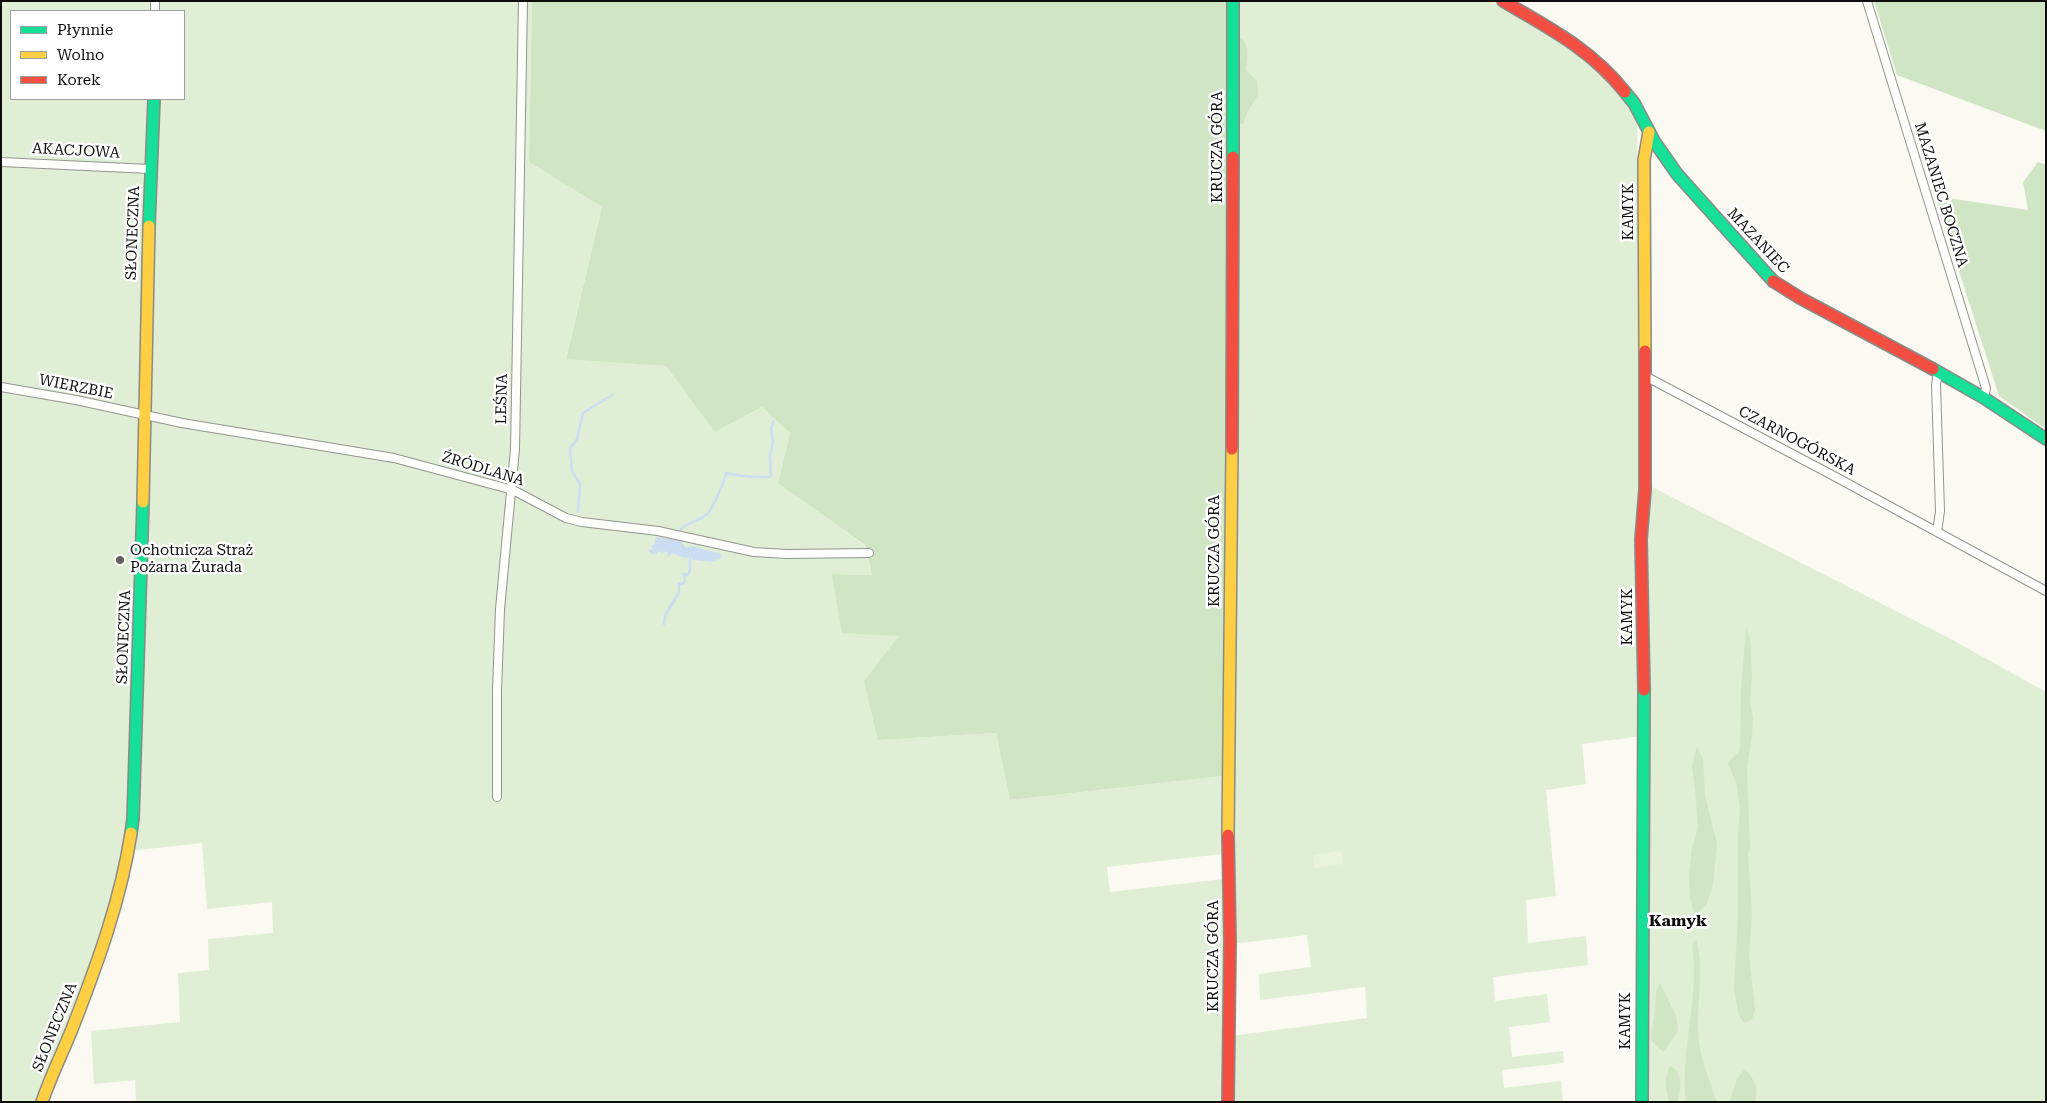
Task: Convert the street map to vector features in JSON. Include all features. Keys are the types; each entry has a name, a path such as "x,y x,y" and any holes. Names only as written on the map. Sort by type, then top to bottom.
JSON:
{"street":[{"name":"LEŚNA","path":"497,797 497,691 500,609 513,490 515,449 523,1"},
{"name":"KRUCZA GÓRA","path":"1228,1102 1233,1"},
{"name":"MAZANIEC","path":"1503,1 1554,29 1589,54 1624,88 1649,132 1677,174 1770,279 1800,298 1938,371 1984,398 2046,440"},
{"name":"MAZANIEC BOCZNA","path":"1867,1 1986,388 1984,398"},
{"name":"SŁONECZNA","path":"42,1102 99,954 130,844 133,819 150,169 154,100"},
{"name":"KAMYK","path":"1642,1102 1644,614 1641,539 1645,490 1644,160 1649,132"},
{"name":"AKACJOWA","path":"1,162 150,169"},
{"path":"1937,532 1940,512 1936,385 1938,371"},
{"name":"CZARNOGÓRSKA","path":"1645,376 2046,591"},
{"name":"WIERZBIE","path":"1,387 76,400 145,416"},
{"name":"ŹRÓDLANA","path":"145,416 394,458 513,490 566,518 582,522 658,531 754,552 787,554 869,553"}],"green space":[{"path":"1,1 532,1 529,162 602,207 566,358 666,366 712,427 721,429 762,407 790,433 778,482 864,545 872,575 832,574 900,636 878,740 996,733 1010,800 1222,776 1222,854 1107,867 1110,892 1224,879 1227,942 1225,1102 136,1102 135,1080 94,1084 91,1031 180,1022 178,973 209,970 208,939 273,933 272,902 207,909 202,843 129,851 104,949 50,1102 1,1102"},
{"path":"532,1 1232,1 1222,776 1010,800 996,733 878,740 864,681 899,636 842,633 832,574 872,575 865,545 778,483 790,433 762,407 715,432 666,366 566,359 602,207 529,162"},
{"path":"1237,1 1492,1 1553,33 1583,53 1610,80 1637,116 1641,421 1639,504 1641,736 1582,744 1586,784 1546,790 1556,896 1526,900 1528,943 1586,936 1588,965 1493,977 1495,1001 1547,994 1550,1022 1509,1027 1512,1057 1563,1051 1564,1063 1502,1070 1504,1088 1561,1081 1563,1102 1230,1102 1231,1036 1367,1018 1365,987 1260,1000 1259,974 1311,967 1307,935 1232,944"},
{"path":"1874,1 2046,1 2046,131 1897,75"},
{"path":"1242,38 1247,49 1246,70 1257,81 1258,95 1249,109 1243,124 1237,123 1237,39"},
{"path":"2038,162 2046,165 2046,429 1999,396 1935,196 2028,210 2023,182"},
{"path":"1647,487 1652,487 1949,638 2046,692 2046,1102 1645,1102"},
{"path":"1746,628 1750,638 1752,677 1750,701 1753,718 1747,769 1750,849 1748,854 1752,913 1749,955 1755,1010 1752,1019 1744,1023 1739,1015 1734,990 1738,916 1738,834 1740,809 1737,785 1728,763 1740,750 1741,691"},
{"path":"1697,746 1703,759 1705,796 1717,844 1713,885 1707,903 1695,916 1690,898 1689,875 1692,848 1698,827 1692,766"},
{"path":"1341,851 1343,864 1315,868 1313,855"},
{"path":"1696,939 1700,960 1699,1044 1717,1102 1686,1102 1686,1063 1694,984 1692,945"},
{"path":"1660,983 1676,1016 1678,1031 1663,1052 1652,1041 1651,1036 1656,991"},
{"path":"1670,1066 1677,1072 1680,1082 1677,1102 1669,1101 1667,1092 1666,1079"},
{"path":"1745,1069 1755,1084 1755,1102 1729,1102 1737,1079"}],"water":[{"path":"655,538 681,541 686,548 693,546 722,555 722,558 715,559 716,562 693,560 690,557 684,558 672,553 669,557 668,553 664,551 662,555 661,551 652,555 648,550 653,549 651,546 655,544"}],"waterway":[{"path":"578,511 580,484 572,471 570,449 577,439 583,413 612,395"},
{"path":"679,531 709,512 718,496 726,473 756,477 771,476 770,456 773,442 771,429 773,422"},
{"path":"664,624 665,615 679,593 679,584 683,584 685,580 684,574 688,575 690,570 690,557"}],"traffic: fast":[{"path":"1233,1 1233,157"},
{"path":"1625,92 1634,103 1654,141 1677,174 1773,281"},
{"path":"149,226 154,100"},
{"path":"1933,369 1984,398 2046,439"},
{"path":"131,833 143,502"},
{"path":"1642,1102 1644,690"}],"traffic: slow":[{"path":"1645,351 1644,160 1649,132"},
{"path":"143,502 149,226"},
{"path":"1228,835 1232,449"},
{"path":"42,1102 100,954 115,906 131,833"}],"traffic: jam":[{"path":"1503,1 1553,30 1584,51 1625,92"},
{"path":"1232,449 1233,157"},
{"path":"1773,281 1800,298 1933,369"},
{"path":"1644,690 1641,539 1645,490 1645,351"},
{"path":"1228,835 1230,942 1228,1102"}],"place":[{"name":"Ochotnicza Straż Pożarna Żurada","path":"120,560"}],"district":[{"name":"Kamyk","path":"1678,921"}]}
